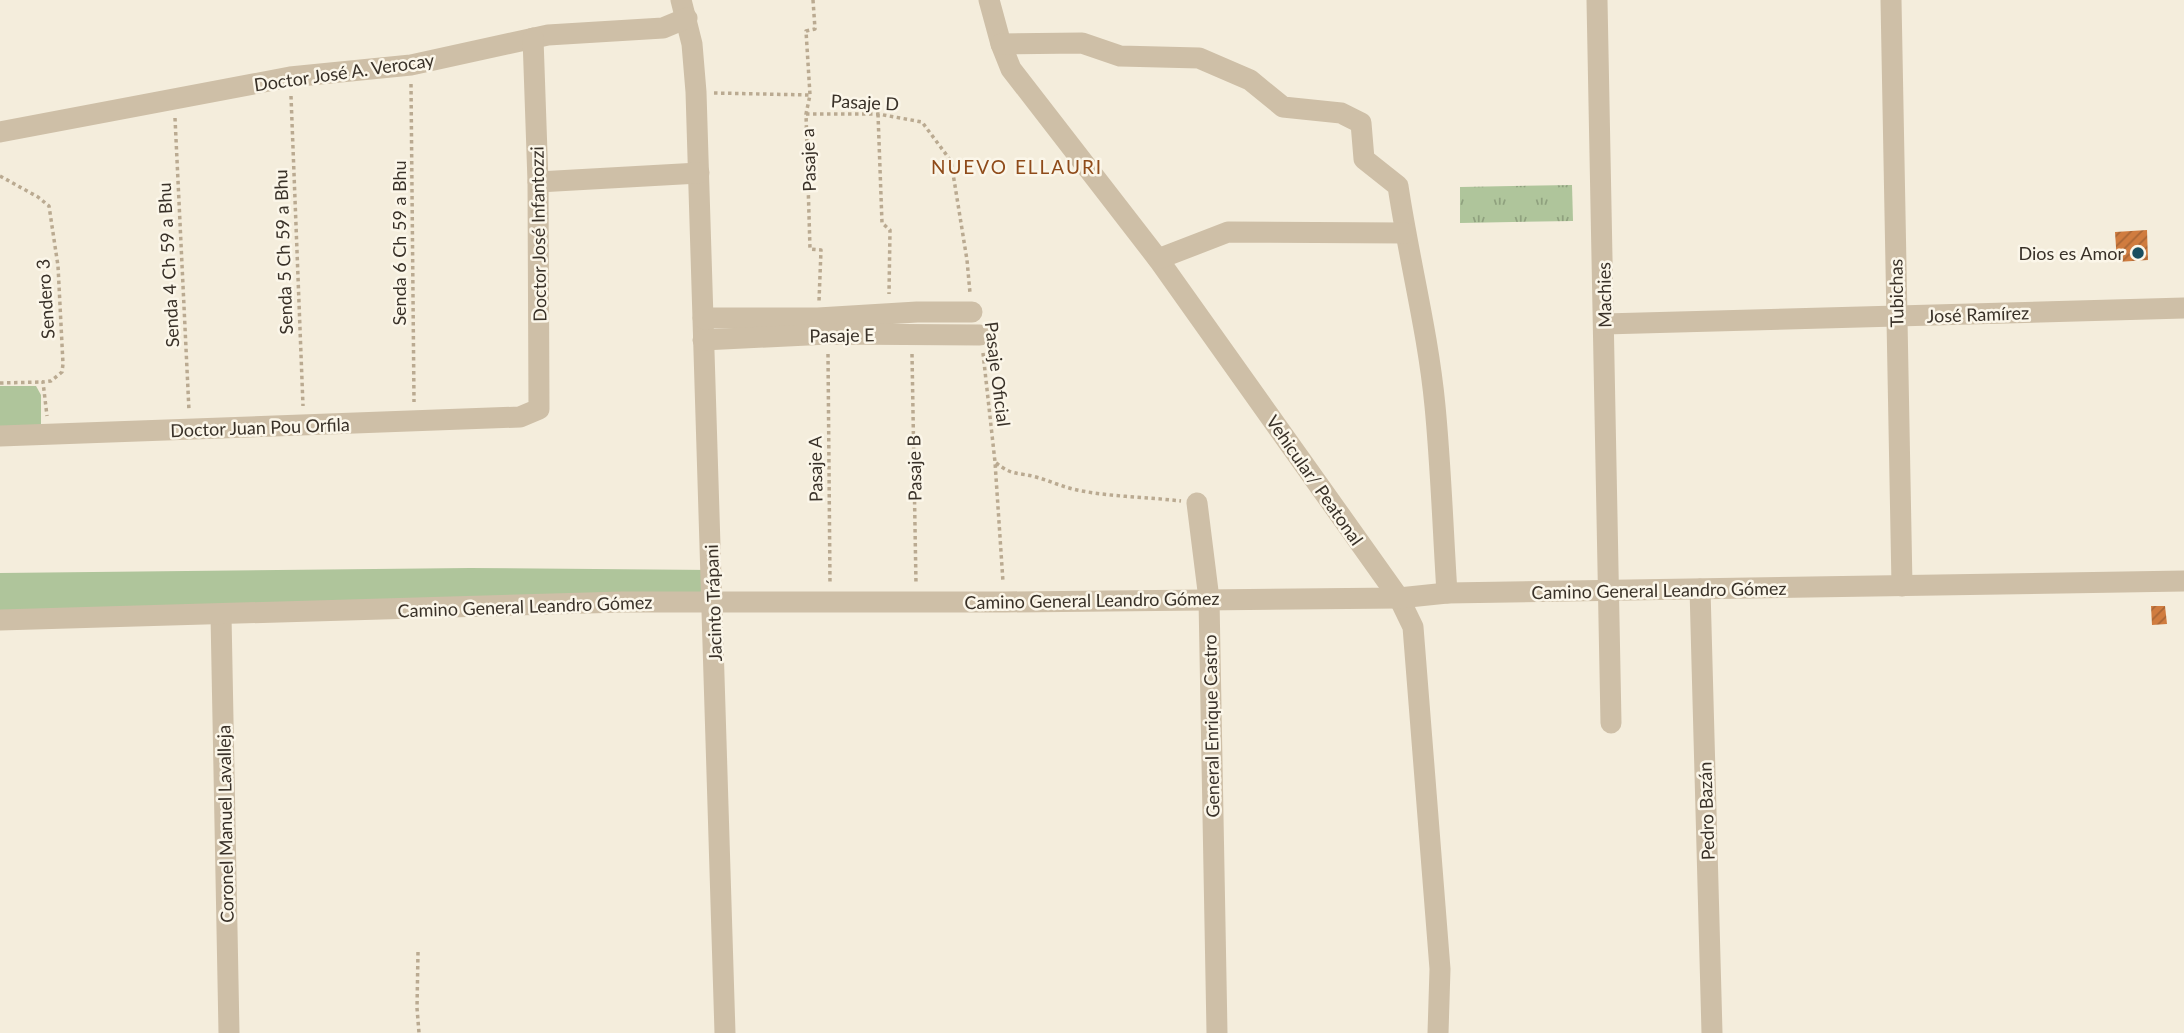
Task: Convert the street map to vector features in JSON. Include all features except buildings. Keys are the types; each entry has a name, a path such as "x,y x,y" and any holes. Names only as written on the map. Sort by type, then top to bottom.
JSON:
{"street":[{"name":"Vehicular/ Peatonal","path":"989,0 1011,69 1157,258 1399,598 1413,627 1440,969 1438,1033"},
{"name":"Machies","path":"1597,0 1611,723"},
{"name":"Tubichas","path":"1891,0 1902,586"},
{"name":"Doctor José A. Verocay","path":"0,132 290,77 411,65 533,38 663,28 684,9"},
{"name":"Jacinto Trápani","path":"684,9 696,92 725,1033"},
{"name":"Doctor José Infantozzi","path":"520,417 539,409 538,181 533,38"},
{"path":"1001,44 1082,43 1119,56 1199,58 1251,80 1283,107 1341,113 1361,123 1364,159 1398,186 1412,260 1435,406 1447,593"},
{"path":"538,181 699,173"},
{"path":"1157,258 1228,232 1405,233"},
{"name":"José Ramírez","path":"1604,324 2184,308"},
{"path":"912,334 917,312"},
{"name":"Pasaje E","path":"704,340 823,326 884,314 972,312"},
{"name":"Pasaje E","path":"703,318 912,334 980,335"},
{"name":"Doctor Juan Pou Orfila","path":"0,436 520,417"},
{"name":"General Enrique Castro","path":"1197,503 1209,598 1217,1033"},
{"name":"Camino General Leandro Gómez","path":"0,621 622,601 830,603 1399,598 1447,593 2184,581"},
{"name":"Pedro Bazán","path":"1700,589 1712,1033"},
{"name":"Coronel Manuel Lavalleja","path":"221,615 229,1033"}],"path":[{"name":"Pasaje a","path":"813,0 815,29 806,31 810,95 806,114 810,249 821,250 823,326"},
{"name":"Senda 6 Ch 59 a Bhu","path":"411,65 414,422"},
{"name":"Senda 5 Ch 59 a Bhu","path":"290,77 304,426"},
{"name":"Pasaje D","path":"696,92 810,95"},
{"name":"Senda 4 Ch 59 a Bhu","path":"175,98 190,430"},
{"name":"Pasaje D","path":"806,114 878,114 922,122"},
{"path":"878,114 882,223 890,230 890,289 884,314"},
{"name":"Pasaje Oficial","path":"922,122 951,161 967,260 972,312"},
{"name":"Sendero 3","path":"0,176 49,206 58,266 63,364 62,372 51,381 43,382"},
{"name":"Pasaje A","path":"823,326 830,603"},
{"name":"Pasaje B","path":"912,334 916,602"},
{"name":"Pasaje Oficial","path":"980,335 995,462 1005,602"},
{"path":"0,383 43,382 47,435"},
{"path":"995,462 1004,470 1017,475 1035,477 1081,491 1197,503"},
{"path":"418,953 419,1033"}],"green space":[{"path":"1572,185 1573,221 1460,223 1460,187"},
{"path":"0,386 36,386 41,395 41,427 0,427"},
{"path":"470,568 712,570 714,602 0,620 0,573"}],"place":[{"name":"Dios es Amor","path":"2138,253"}],"district":[{"name":"NUEVO ELLAURI","path":"1017,166"}]}
